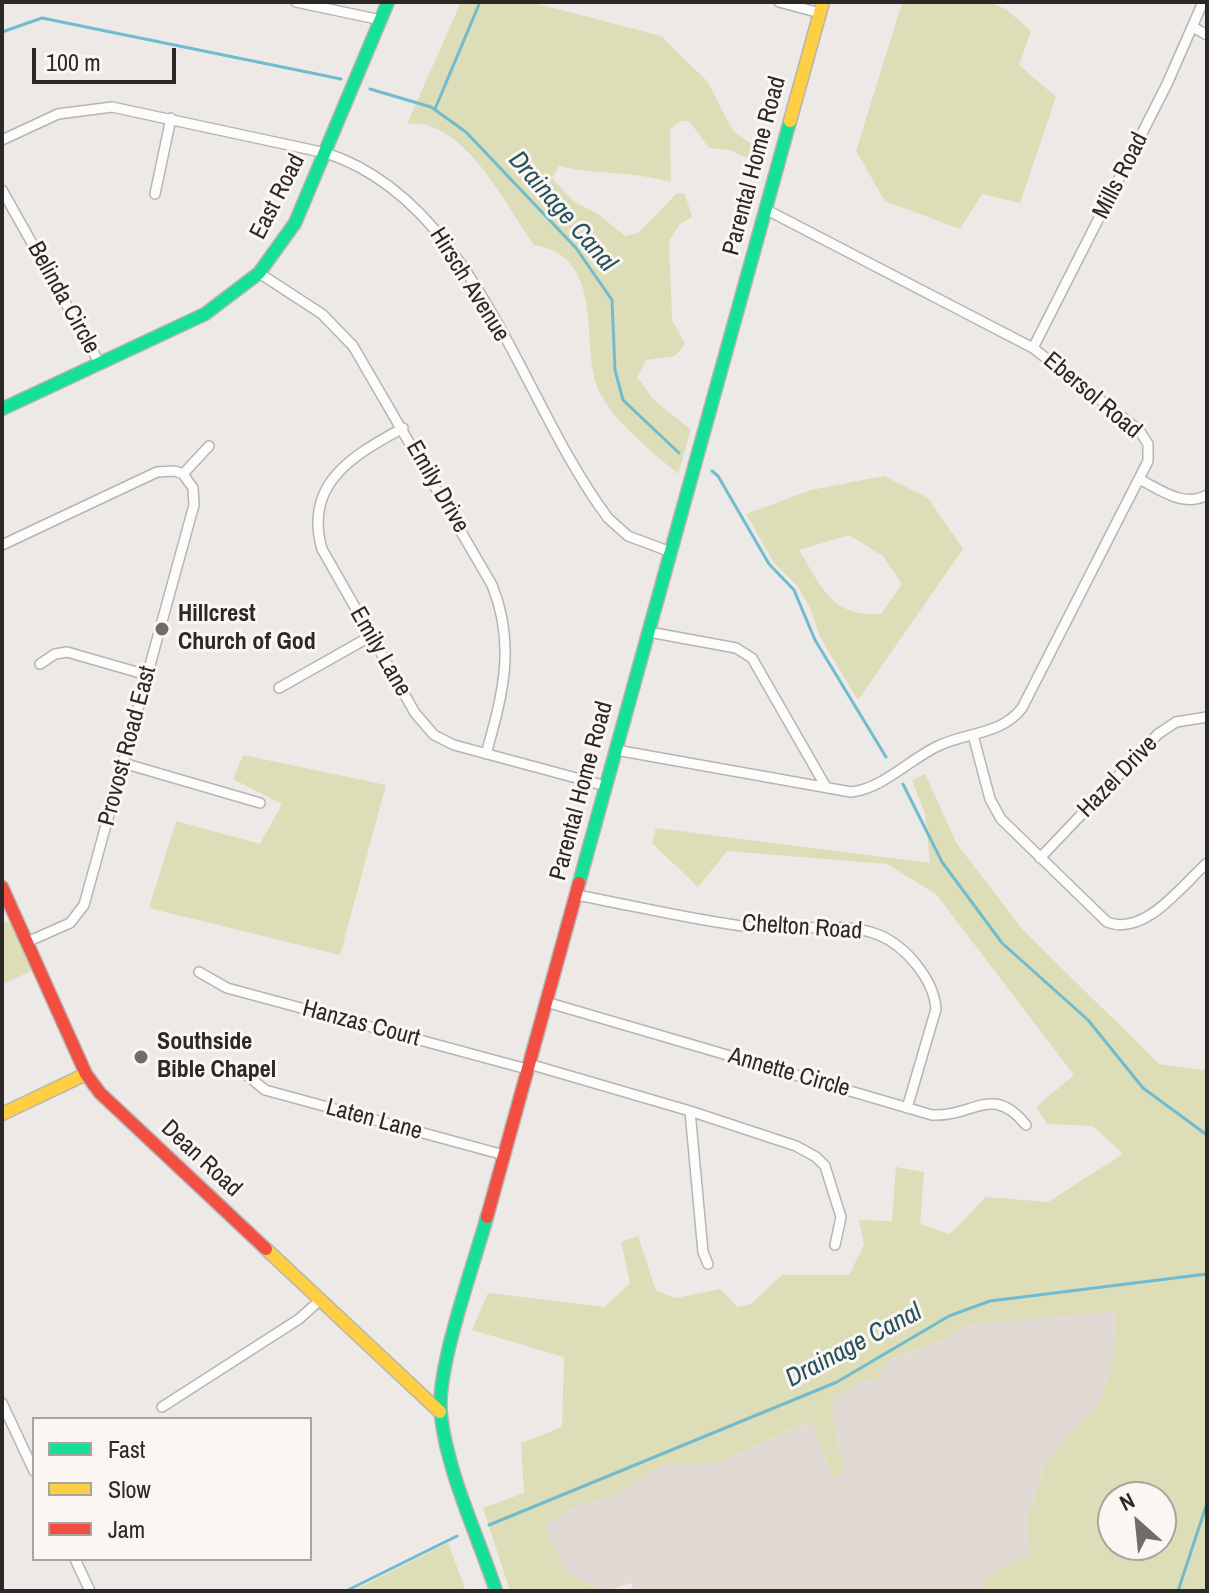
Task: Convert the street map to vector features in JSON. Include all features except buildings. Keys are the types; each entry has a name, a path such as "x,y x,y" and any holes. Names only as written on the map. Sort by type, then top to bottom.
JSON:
{"street":[{"path":"296,2 381,20"},
{"name":"East Road","path":"2,409 205,314 259,273 295,223 388,2"},
{"path":"779,2 822,7"},
{"name":"Mills Road","path":"1033,348 1203,2"},
{"name":"Parental Home Road","path":"496,1591 447,1445 440,1412 446,1365 822,7"},
{"path":"1193,27 1207,35"},
{"name":"Hirsch Avenue","path":"2,140 41,119 74,110 112,107 326,153 380,179 421,212 439,234 601,509 628,536 671,552"},
{"path":"155,194 171,118"},
{"name":"Belinda Circle","path":"2,190 100,364"},
{"name":"Ebersol Road","path":"765,209 1033,348 1139,430 1149,453 1139,479 1022,708 1009,722 973,735"},
{"name":"Emily Drive","path":"259,273 307,303 340,330 365,361 483,567 503,617 506,673 486,754"},
{"name":"Emily Lane","path":"403,428 345,464 329,485 319,509 318,536 322,549 371,636 426,727 454,745 606,786"},
{"path":"2,545 157,472 183,474 209,446"},
{"name":"Provost Road East","path":"27,942 70,923 81,911 194,505 193,488 183,474"},
{"path":"1139,479 1179,499 1191,500 1207,495"},
{"path":"649,632 736,648 752,658 826,787"},
{"path":"279,688 371,636"},
{"path":"40,664 55,654 67,652 147,675"},
{"name":"Hazel Drive","path":"1040,858 1158,734 1176,722 1207,717"},
{"path":"616,750 858,791 938,746 973,735 995,809 1007,827 1107,922 1126,926 1145,919 1207,863"},
{"path":"123,763 260,803"},
{"name":"Dean Road","path":"2,887 86,1074 108,1102 440,1412"},
{"name":"Chelton Road","path":"576,895 755,928 851,929 887,939 925,978 935,997 936,1009 907,1108"},
{"name":"Hanzas Court","path":"199,972 227,988 690,1111 796,1146 825,1166 841,1217 835,1245"},
{"name":"Annette Circle","path":"546,1002 907,1108 941,1115 998,1103 1016,1112 1026,1125"},
{"path":"2,1114 86,1074"},
{"name":"Laten Lane","path":"248,1076 265,1090 504,1155"},
{"path":"690,1111 703,1252 708,1264"},
{"path":"162,1407 299,1319 319,1301"},
{"path":"2,1403 32,1467"},
{"path":"76,1561 90,1591"}],"shaded area":[{"path":"1118,1310 1113,1359 1100,1402 1047,1459 1027,1519 1031,1555 988,1574 979,1591 633,1591 632,1583 605,1591 567,1574 545,1527 566,1510 615,1494 666,1463 714,1464 812,1421 833,1478 844,1473 832,1416 834,1398 858,1383 877,1379 886,1364 897,1357 940,1342 967,1325"}],"green space":[{"path":"461,2 531,2 661,36 707,81 733,131 763,152 749,159 730,150 709,148 689,121 681,121 670,129 671,182 559,166 552,178 573,201 598,214 625,236 638,233 677,193 685,194 692,217 680,224 669,241 672,320 685,344 675,356 646,360 637,377 654,400 691,430 678,474 626,428 601,395 594,376 587,308 582,286 573,268 558,254 534,245 497,188 465,149 447,134 428,126 407,124"},
{"path":"991,2 1007,10 1031,31 1019,65 1056,97 1020,203 982,194 960,229 885,201 856,151 902,3"},
{"path":"884,476 928,498 963,549 858,700 820,637 810,608 797,585 774,563 746,514 811,490","holes":["849,535 883,556 902,584 881,614 864,614 851,611 830,597 799,550"]},
{"path":"243,755 386,785 340,955 149,908 176,821 260,844 282,804 233,779"},
{"path":"925,774 957,844 1023,930 1159,1064 1203,1070 1207,1067 1207,1591 979,1591 988,1574 1030,1555 1027,1519 1047,1459 1100,1402 1113,1359 1117,1311 967,1325 940,1342 896,1357 886,1364 877,1379 858,1383 834,1398 832,1416 844,1473 834,1479 811,1421 714,1464 666,1463 615,1494 566,1510 545,1527 567,1574 605,1591 510,1591 483,1508 524,1493 521,1443 562,1427 564,1357 472,1330 488,1293 605,1307 630,1283 621,1242 638,1236 656,1291 676,1298 720,1289 737,1307 751,1304 782,1275 849,1275 864,1245 859,1220 892,1221 896,1167 924,1172 920,1224 950,1234 986,1197 1048,1202 1123,1154 1093,1126 1047,1124 1036,1107 1074,1075 936,894 887,864 727,851 698,887 652,843 656,828 930,863 925,814 912,780"},
{"path":"12,920 32,971 2,984 2,924"},
{"path":"448,1543 466,1591 352,1591"}],"waterway":[{"path":"435,109 480,2"},
{"name":"Drainage Canal","path":"2,32 42,18 341,79"},
{"name":"Drainage Canal","path":"370,89 431,107 466,132 576,248 612,300 615,370 623,400 679,453"},
{"name":"Drainage Canal","path":"712,471 718,476 769,564 794,590 815,640 886,757"},
{"name":"Drainage Canal","path":"903,784 942,862 1002,943 1088,1020 1143,1088 1207,1135"},
{"name":"Drainage Canal","path":"489,1525 837,1382 949,1316 990,1301 1207,1274"},
{"path":"1178,1591 1207,1503"},
{"name":"Drainage Canal","path":"346,1591 457,1536"}],"traffic: fast":[{"path":"2,409 205,314 259,273 295,223 388,2"},
{"path":"579,883 790,121"},
{"path":"487,1217 449,1345 441,1415 456,1481 496,1591"}],"traffic: slow":[{"path":"790,121 823,2"},
{"path":"2,1114 86,1074"},
{"path":"266,1249 440,1412"}],"traffic: jam":[{"path":"487,1217 579,883"},
{"path":"2,887 86,1074 100,1093 266,1249"}],"place":[{"name":"Hillcrest Church of God","path":"162,629"},
{"name":"Southside Bible Chapel","path":"141,1057"}]}
